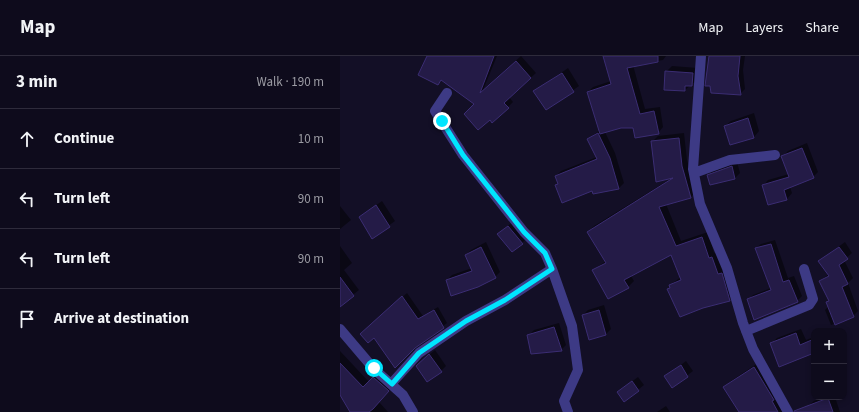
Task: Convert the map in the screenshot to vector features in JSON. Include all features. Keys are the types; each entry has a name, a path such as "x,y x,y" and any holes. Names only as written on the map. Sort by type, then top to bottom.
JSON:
{"street":[{"path":"701,56 694,173 700,204 727,268 753,349 788,412"},
{"path":"447,93 436,111 438,116 463,155 524,232 545,253 552,269 572,326 578,370 564,401 568,412"},
{"path":"694,173 730,160 775,155"},
{"path":"392,384 419,353 466,321 505,300 552,269"},
{"path":"746,331 809,305 813,299 804,269"},
{"path":"340,329 374,368 403,395 413,412"}],"building":[{"path":"427,56 494,56 480,93 516,61 531,78 504,103 509,108 492,123 490,120 478,130 464,114 474,104 441,80 438,85 418,75"},
{"path":"603,56 658,56 658,62 627,68 640,114 654,111 659,134 635,138 633,128 621,128 600,134 587,92 611,84"},
{"path":"709,56 740,56 738,76 741,95 711,93 710,86 705,86"},
{"path":"665,71 693,73 692,86 685,86 685,91 664,90"},
{"path":"562,73 574,92 546,110 533,91"},
{"path":"748,118 754,138 730,145 724,126"},
{"path":"598,133 610,158 619,189 593,194 592,191 562,203 555,185 558,184 555,176 597,159 587,139"},
{"path":"679,138 682,166 691,198 659,207 676,246 702,237 709,258 712,257 718,274 722,273 730,301 703,308 680,317 667,289 670,288 669,285 681,280 671,255 624,280 629,288 608,299 592,270 606,263 587,232 673,178 656,182 651,141"},
{"path":"802,148 814,178 784,190 787,200 768,205 762,185 789,177 781,156"},
{"path":"732,166 735,179 710,185 707,175"},
{"path":"376,205 390,227 372,239 359,217"},
{"path":"508,226 523,244 512,252 497,234"},
{"path":"771,244 783,282 789,280 798,302 754,320 747,299 771,290 755,248"},
{"path":"481,247 496,278 478,287 451,296 446,280 472,271 465,255"},
{"path":"839,247 848,259 839,265 848,284 842,287 854,317 835,325 826,302 829,301 819,281 829,276 818,261"},
{"path":"340,277 354,296 340,307"},
{"path":"402,296 418,319 434,310 444,328 415,348 395,368 374,338 368,343 360,334"},
{"path":"599,310 606,335 589,340 582,315"},
{"path":"554,327 562,351 531,354 527,335"},
{"path":"796,333 800,345 811,340 811,354 779,367 770,343"},
{"path":"429,354 442,372 427,382 416,366"},
{"path":"340,363 363,387 373,377 389,391 369,412 350,412 340,395"},
{"path":"681,365 688,377 672,388 664,376"},
{"path":"754,367 774,400 772,401 778,412 739,412 723,387"},
{"path":"632,381 639,391 624,402 617,392"},
{"path":"823,400 829,400 833,412 794,412"}],"route":[{"path":"374,368 392,384 419,353 466,321 505,300 552,269 545,253 524,232 463,155 442,121"}]}
